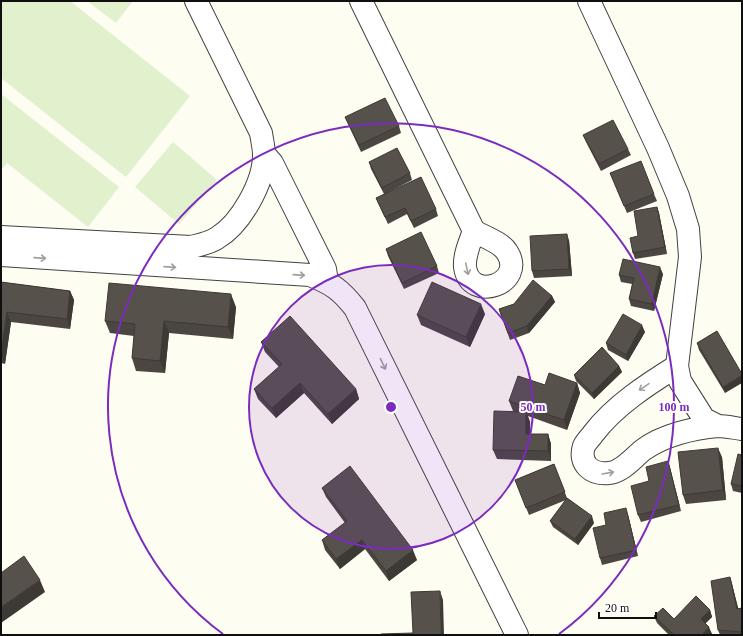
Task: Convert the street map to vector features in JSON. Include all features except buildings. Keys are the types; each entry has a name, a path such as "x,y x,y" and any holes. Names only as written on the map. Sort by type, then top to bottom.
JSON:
{"street":[{"path":"1,236 191,247 216,240 229,230 246,206 260,177 264,154 261,133 196,1"},
{"path":"361,1 474,231"},
{"path":"589,1 658,148 678,196 688,229 690,257 677,366 680,381 704,419 718,426"},
{"path":"264,154 272,163 325,269 327,282"},
{"path":"1,255 310,275 327,282 343,292 355,308 517,635"},
{"path":"677,366 639,390 596,429 584,445 584,462 589,469 600,474 611,473 625,466 644,449 668,437 693,430 718,426 742,429"}],"green space":[{"path":"1,1 70,1 190,96 126,177 1,78"},
{"path":"87,1 133,1 116,23"},
{"path":"1,94 119,187 88,227 7,163 1,170"},
{"path":"173,142 217,180 179,224 135,187"}]}
